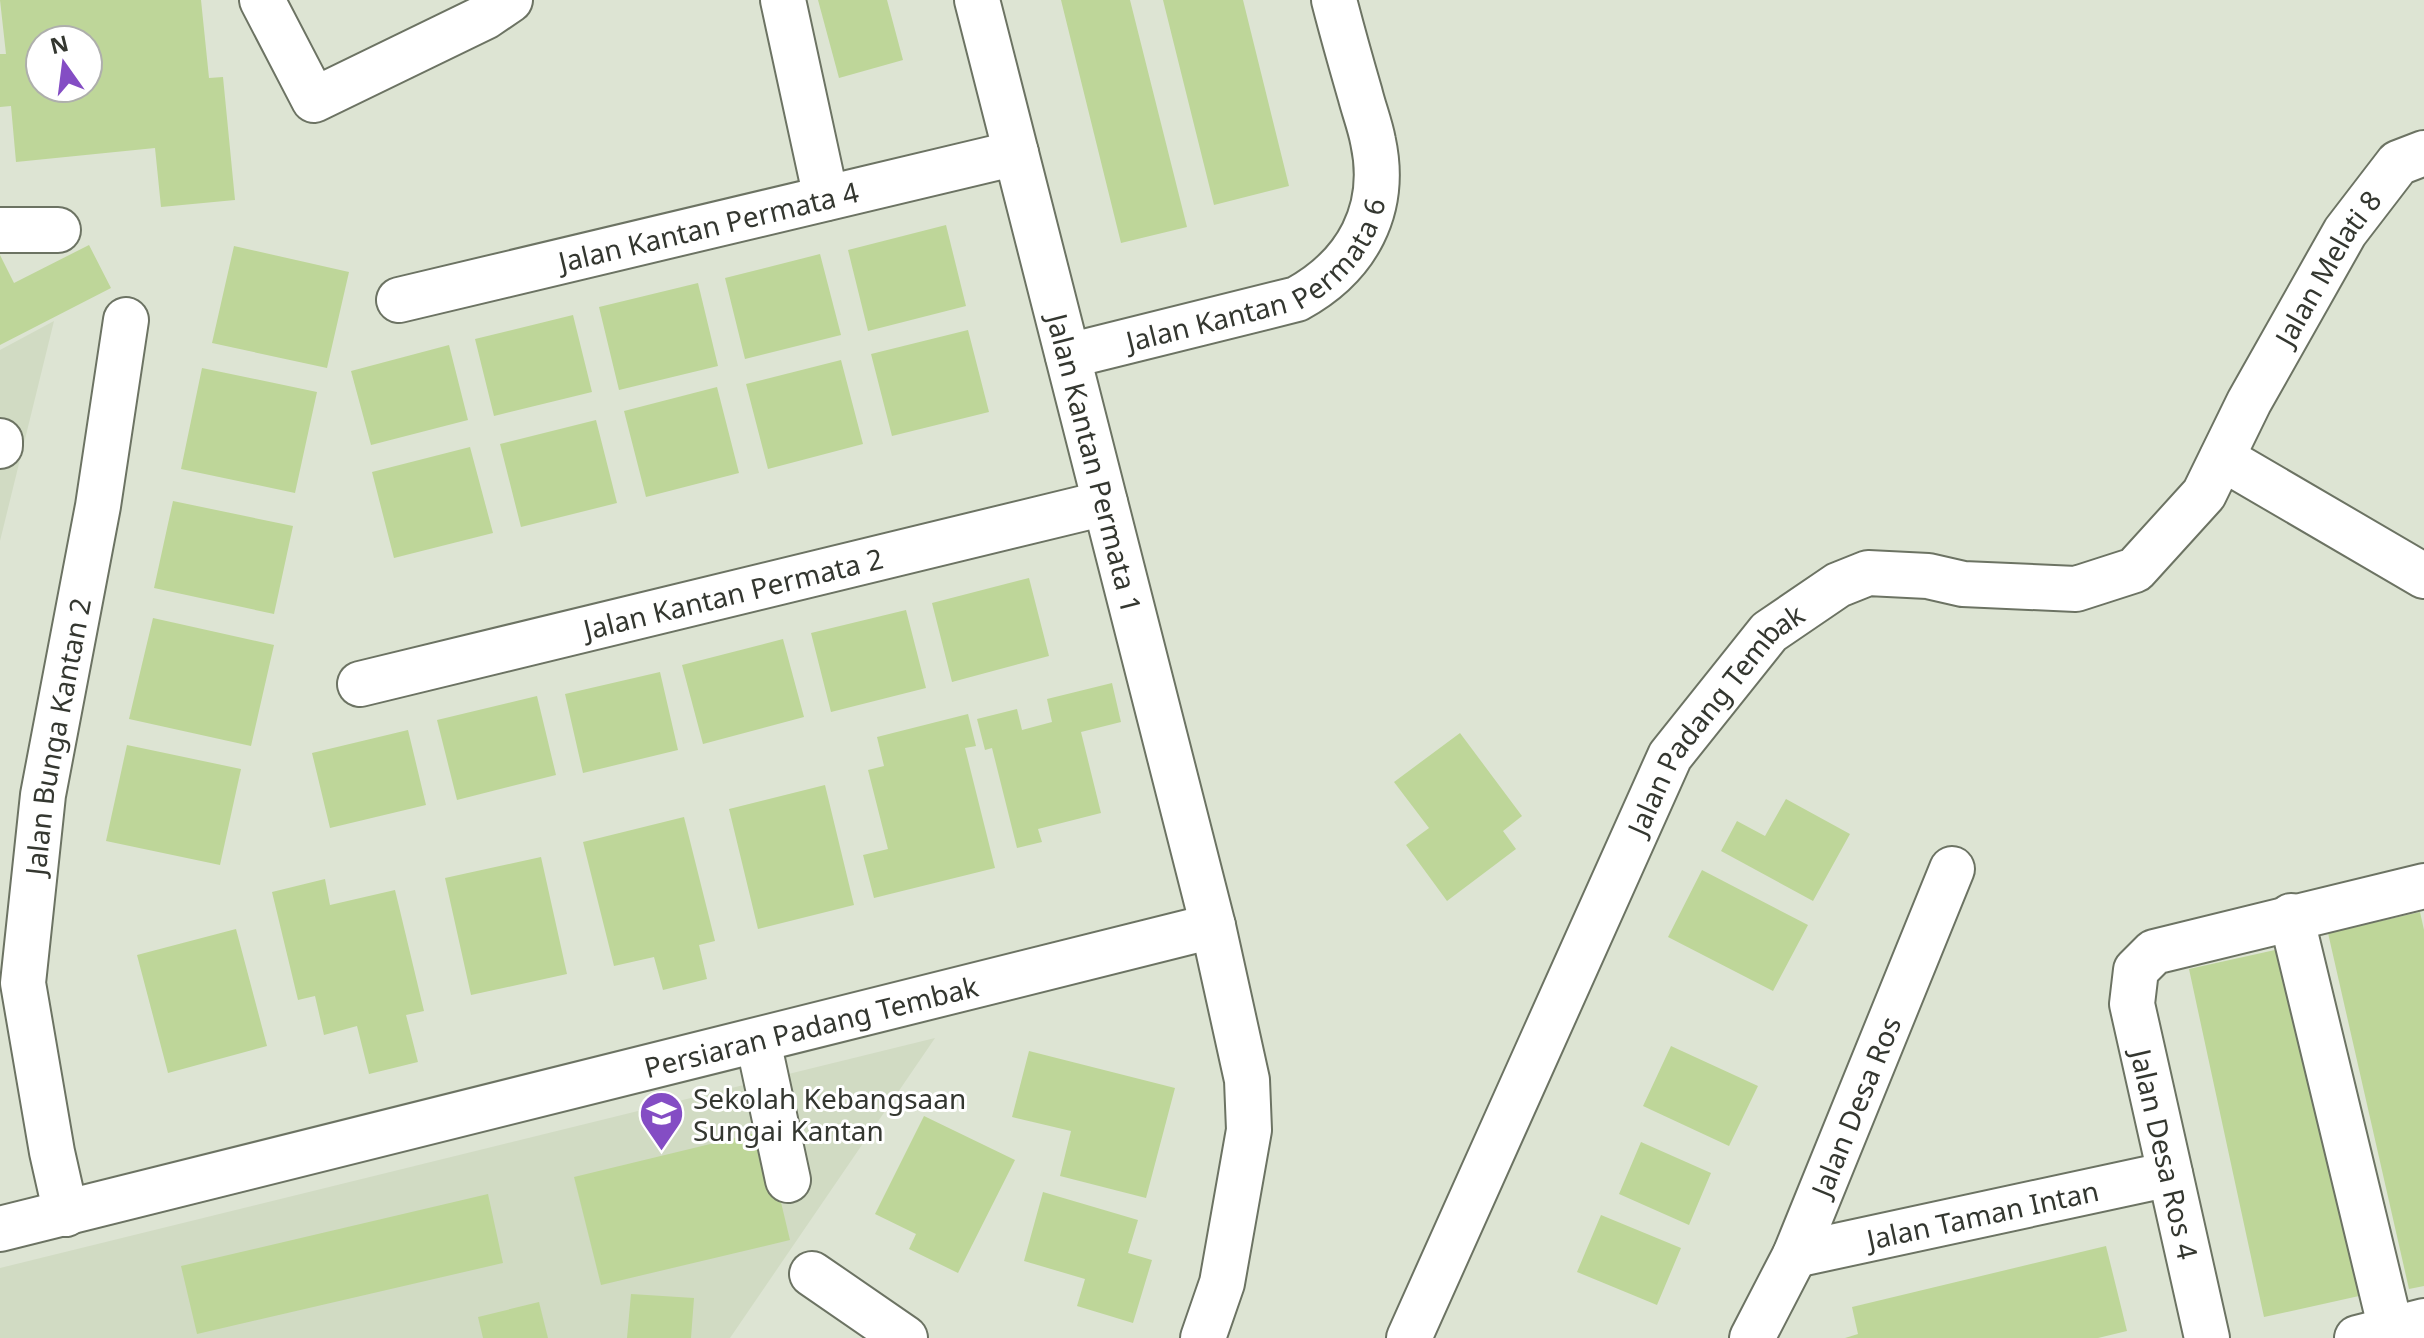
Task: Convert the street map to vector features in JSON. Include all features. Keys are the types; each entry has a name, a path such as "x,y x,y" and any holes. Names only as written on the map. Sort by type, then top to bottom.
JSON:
{"street":[{"path":"262,0 314,100 485,17 510,0"},
{"path":"783,0 826,198"},
{"name":"Jalan Kantan Permata 1","path":"977,0 1213,926"},
{"name":"Jalan Kantan Permata 6","path":"1068,356 1297,299 1315,289 1350,257 1370,221 1377,170 1374,143 1334,0"},
{"name":"Jalan Kantan Permata 4","path":"399,300 1016,153"},
{"name":"Jalan Melati 8","path":"2249,402 2345,232 2398,163 2424,153"},
{"path":"0,230 58,230"},
{"name":"Jalan Bunga Kantan 2","path":"66,1214 52,1152 23,983 43,795 98,506 126,320"},
{"name":"Jalan Padang Tembak","path":"1409,1338 1670,756 1769,632 1838,585 1868,573 1928,576 1963,584 2076,589 2135,570 2204,494 2249,402"},
{"path":"2222,458 2424,576"},
{"name":"Jalan Kantan Permata 2","path":"360,684 1105,503"},
{"name":"Jalan Desa Ros","path":"1752,1338 1795,1255 1952,869"},
{"path":"2391,1332 2291,916 2424,886"},
{"name":"Jalan Desa Ros 4","path":"2207,1338 2132,1004 2136,970 2154,952 2291,916"},
{"path":"1203,1338 1222,1283 1249,1130 1247,1080 1213,926"},
{"name":"Persiaran Padang Tembak","path":"0,1229 1213,926"},
{"path":"758,1041 788,1180"},
{"path":"0,1217 31,1183 52,1152"},
{"name":"Jalan Taman Intan","path":"1795,1255 2170,1174"},
{"path":"812,1274 905,1338"}],"shaded area":[{"path":"54,321 0,541 0,350"},
{"name":"Sekolah Kebangsaan Sungai Kantan","path":"935,1038 730,1338 0,1338 0,1268"}],"building":[{"path":"0,0 201,0 209,78 223,77 235,200 161,207 155,148 16,162 11,106 0,107 0,54 6,54"},
{"path":"818,0 887,0 903,60 839,78"},
{"path":"1061,0 1130,0 1187,227 1121,243"},
{"path":"1163,0 1243,0 1289,186 1214,205"},
{"path":"946,225 966,306 868,331 848,250"},
{"path":"89,245 111,288 0,345 0,255 14,283"},
{"path":"234,246 349,272 327,368 212,343"},
{"path":"820,254 841,335 745,359 725,278"},
{"path":"698,283 718,366 619,390 599,307"},
{"path":"573,315 592,392 494,416 475,339"},
{"path":"968,330 989,412 892,436 871,354"},
{"path":"449,345 468,420 371,445 351,371"},
{"path":"841,360 863,444 768,469 746,384"},
{"path":"202,368 317,392 295,493 181,469"},
{"path":"717,387 739,473 646,497 624,411"},
{"path":"596,420 617,503 521,527 500,444"},
{"path":"470,447 493,533 394,558 372,472"},
{"path":"173,501 293,526 274,614 154,588"},
{"path":"1029,578 1049,656 952,682 932,603"},
{"path":"906,610 926,688 831,712 811,633"},
{"path":"153,618 274,645 251,746 129,719"},
{"path":"783,639 804,717 703,744 682,665"},
{"path":"660,672 678,750 583,773 565,694"},
{"path":"1112,683 1121,722 1081,732 1101,813 1038,829 1042,842 1017,848 992,748 985,750 977,719 1017,709 1022,730 1052,722 1047,699"},
{"path":"537,696 556,775 457,800 437,720"},
{"path":"968,714 976,746 965,748 995,868 874,898 863,855 888,849 868,770 884,766 877,737"},
{"path":"408,730 426,805 330,828 312,753"},
{"path":"1460,733 1522,816 1503,831 1516,849 1447,901 1406,845 1429,828 1394,782"},
{"path":"127,745 241,769 220,865 106,841"},
{"path":"825,785 854,905 758,929 729,809"},
{"path":"1786,799 1850,834 1813,901 1721,851 1737,821 1765,836"},
{"path":"684,817 715,941 699,945 707,979 663,990 654,957 614,966 583,842"},
{"path":"541,857 567,974 471,995 445,878"},
{"path":"1702,870 1808,925 1773,991 1668,937"},
{"path":"325,879 330,905 395,890 424,1011 406,1015 418,1062 369,1074 357,1026 324,1035 315,996 298,1000 272,892"},
{"path":"2420,912 2424,930 2424,1286 2409,1289 2328,933"},
{"path":"236,929 267,1046 168,1073 137,955"},
{"path":"2284,948 2359,1296 2264,1317 2189,969"},
{"path":"1671,1046 1758,1086 1729,1146 1643,1106"},
{"path":"1029,1051 1175,1088 1146,1198 1060,1176 1071,1131 1012,1117"},
{"path":"924,1116 1015,1160 958,1273 909,1249 916,1234 875,1214"},
{"path":"764,1131 790,1240 601,1285 574,1177"},
{"path":"1641,1142 1711,1173 1689,1225 1619,1194"},
{"path":"1043,1192 1138,1220 1128,1253 1152,1260 1133,1323 1077,1306 1085,1279 1024,1261"},
{"path":"488,1194 503,1263 197,1334 181,1266"},
{"path":"1601,1215 1681,1248 1657,1305 1577,1272"},
{"path":"2106,1246 2127,1331 2098,1338 1845,1338 1858,1334 1852,1307"},
{"path":"631,1294 694,1298 691,1338 627,1338"},
{"path":"539,1302 548,1338 483,1338 478,1317"}],"place":[{"name":"Sekolah Kebangsaan Sungai Kantan","path":"662,1153"}]}
